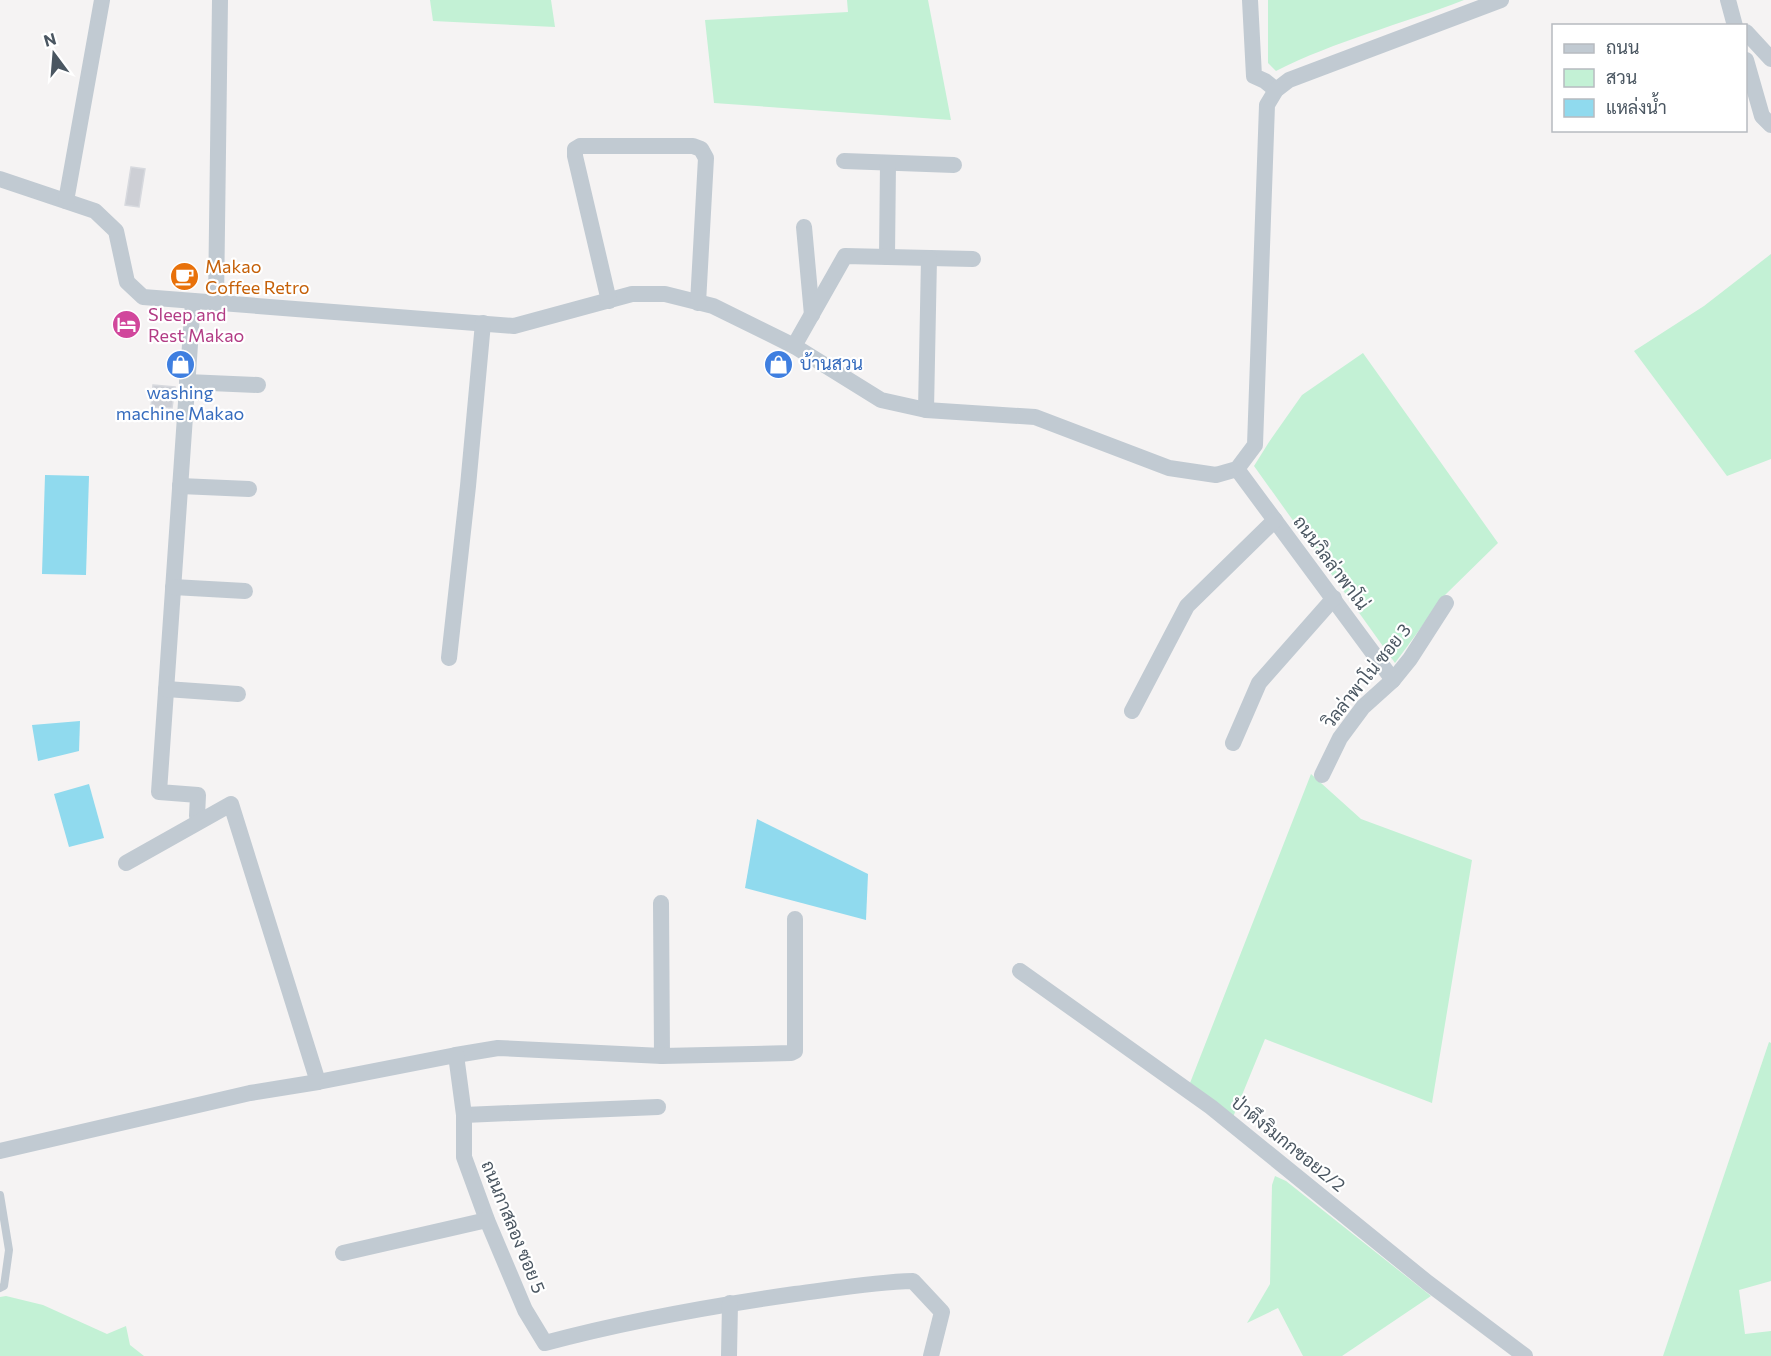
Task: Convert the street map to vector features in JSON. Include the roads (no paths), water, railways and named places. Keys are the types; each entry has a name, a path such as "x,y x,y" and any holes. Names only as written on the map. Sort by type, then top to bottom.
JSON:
{"street":[{"path":"66,201 102,0"},
{"path":"216,303 220,0"},
{"path":"1250,0 1254,76 1276,90"},
{"path":"0,179 95,212 116,231 127,282 143,297 514,326 633,294 665,294 713,306 794,346 881,400 926,410 1035,417 1169,468 1216,475 1237,470 1255,445 1267,105 1276,90 1289,80 1501,0"},
{"path":"1728,0 1737,24"},
{"path":"1747,36 1771,59"},
{"path":"1747,64 1762,116 1771,125"},
{"path":"609,300 575,149 580,146 693,146 701,149 706,158 698,303"},
{"path":"844,161 954,165"},
{"path":"887,257 888,163"},
{"path":"804,227 812,315"},
{"path":"794,346 845,256 973,259"},
{"path":"926,410 929,258"},
{"path":"193,301 159,792 198,795 197,816"},
{"path":"448,658 468,486 483,323"},
{"path":"187,382 258,385"},
{"name":"ถนนวิลล่าพาโน่","path":"1237,470 1334,598 1392,680"},
{"path":"180,486 249,489"},
{"path":"1132,711 1187,606 1275,520"},
{"path":"173,587 244,591"},
{"path":"1233,743 1258,683 1334,598"},
{"name":"วิลล่าพาโน่ ซอย 3","path":"1322,775 1340,738 1363,707 1392,680 1410,659 1446,603"},
{"path":"166,689 238,694"},
{"path":"126,863 231,804 318,1082"},
{"path":"661,903 662,1056"},
{"path":"0,1151 250,1093 498,1048 662,1056 791,1053 795,1051 795,919"},
{"name":"ป่าตึงริมกกซอย2/2","path":"1020,971 1211,1107 1428,1283 1525,1356"},
{"name":"ถนนกาสลอง ซอย 5","path":"456,1055 464,1115 464,1157 487,1220 525,1310 545,1343 730,1303 886,1282 913,1281 942,1312 931,1356"},
{"path":"464,1115 658,1107"},
{"path":"343,1253 487,1220"},
{"path":"729,1356 730,1303"}],"lane":[{"path":"0,1195 9,1250 4,1286 0,1288"}],"water":[{"path":"45,475 89,476 86,575 42,574"},
{"path":"80,721 79,751 38,761 32,725"},
{"path":"89,784 104,838 69,847 54,794"},
{"path":"757,819 868,874 866,920 745,888"}],"place":[{"name":"Makao Coffee Retro","path":"184,277"},
{"name":"Sleep and Rest Makao","path":"127,325"},
{"name":"washing machine Makao","path":"180,364"},
{"name":"บ้านสวน","path":"779,364"}]}
